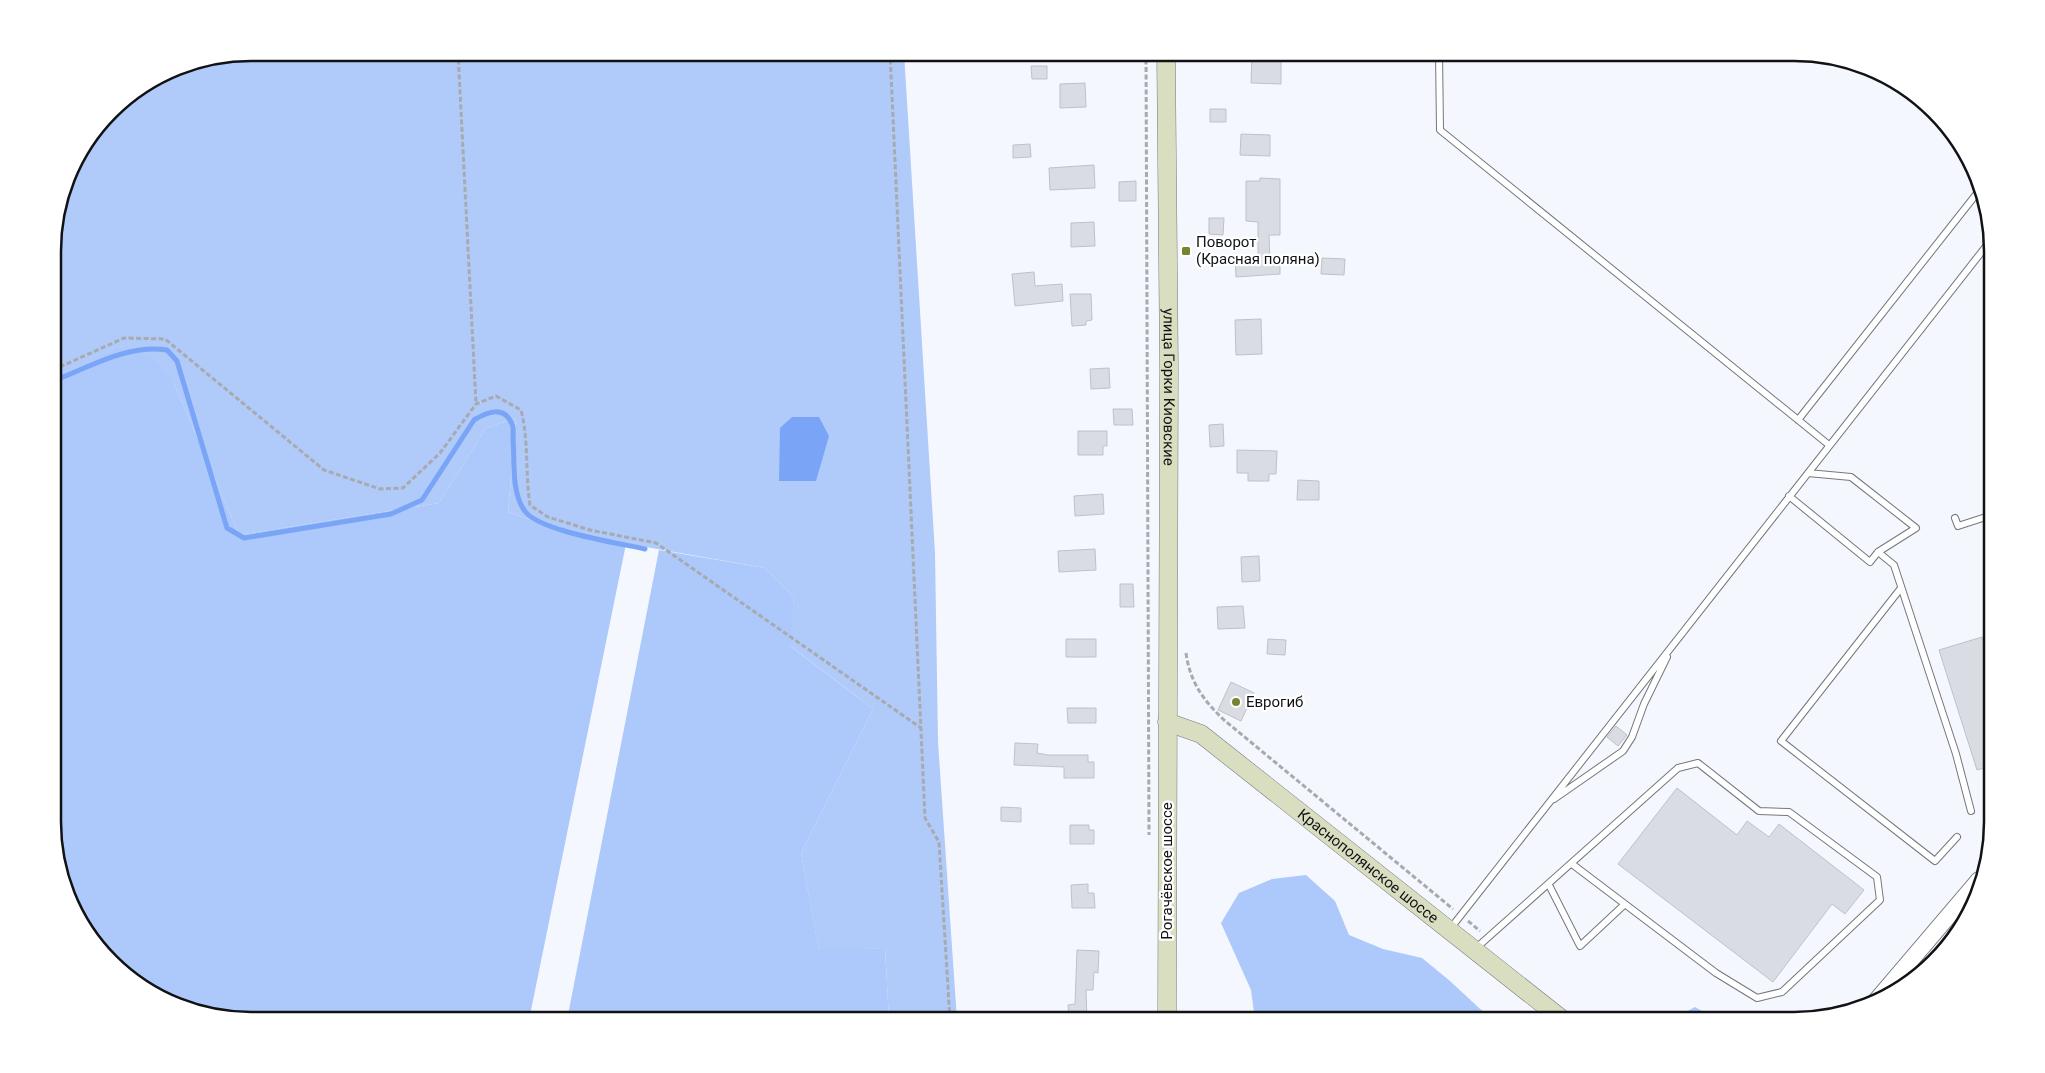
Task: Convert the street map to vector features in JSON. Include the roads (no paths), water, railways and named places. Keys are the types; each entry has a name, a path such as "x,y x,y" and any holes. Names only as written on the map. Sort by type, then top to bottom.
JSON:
{"main road":[{"name":"улица Горки Киовские","path":"1166,61 1169,358 1167,722"},
{"name":"Краснополянское шоссе","path":"1167,722 1201,734 1474,950 1564,1012"},
{"name":"Рогачёвское шоссе","path":"1167,722 1167,1012"}],"street":[{"path":"1889,986 1971,889"}],"lane":[{"path":"1439,61 1440,130 1829,445"},
{"path":"1798,420 1975,195"},
{"path":"1449,930 1984,249"},
{"path":"1789,496 1870,562 1878,552 1916,528 1851,477 1808,473"},
{"path":"1955,518 1958,526 1984,518"},
{"path":"1878,552 1894,565 1956,754 1971,811"},
{"path":"1901,588 1781,741 1935,861 1957,837"},
{"path":"1549,802 1623,751 1632,737 1644,704 1673,644"},
{"path":"1474,950 1678,768 1698,764 1759,811 1789,812 1877,877 1880,900 1782,992 1757,998 1716,973 1572,864"},
{"path":"1549,885 1580,946 1625,904"}],"waterway":[{"path":"61,378 123,353 152,349 167,350 177,361 227,528 244,538 391,514 422,500 474,420 490,413 500,412 509,418 513,426 515,485 524,510 532,517 561,530 645,549"}],"place":[{"name":"Поворот (Красная поляна)","path":"1186,251"},
{"name":"Еврогиб","path":"1236,702"}]}
